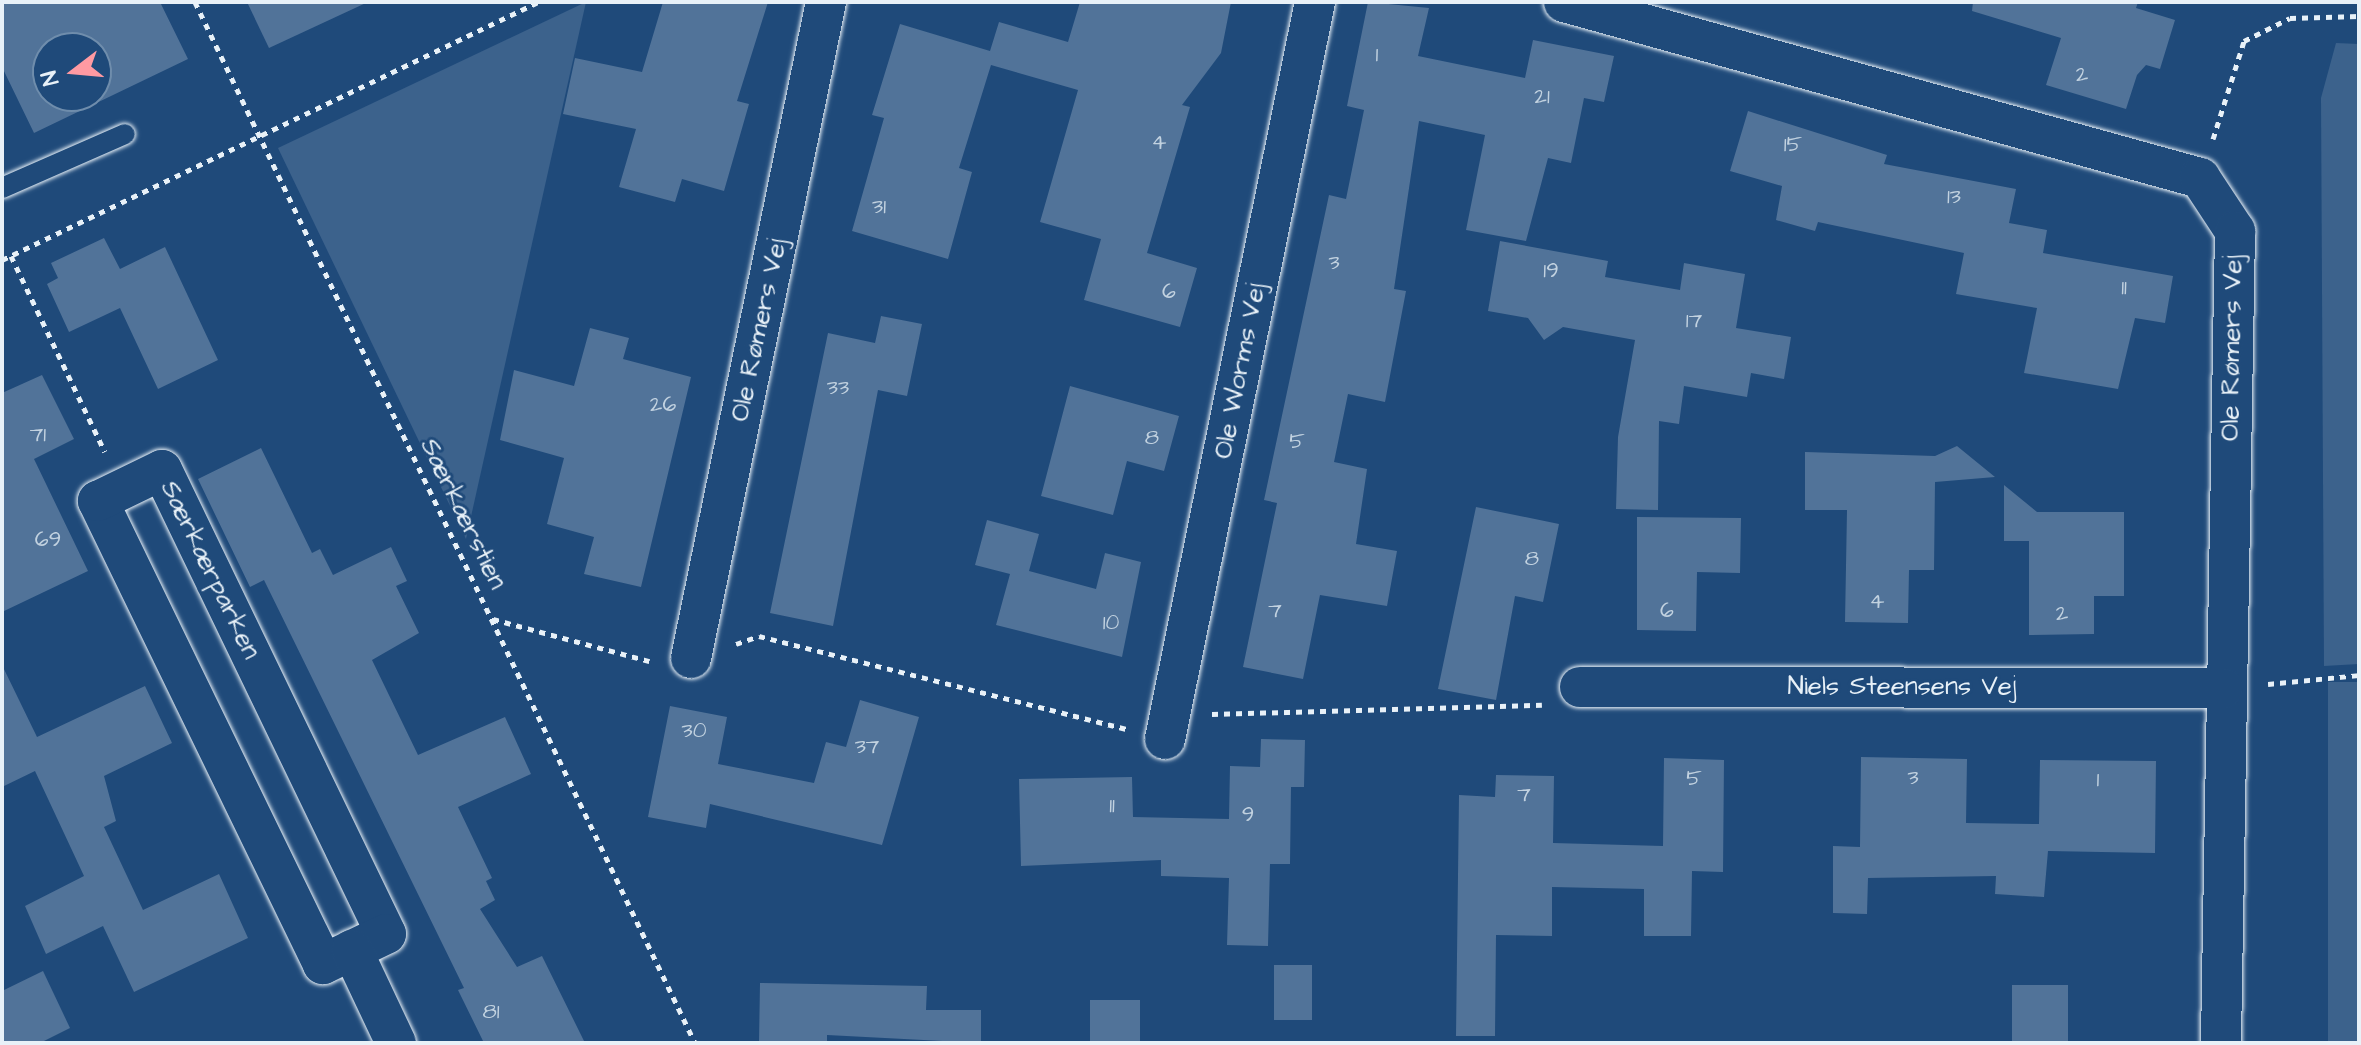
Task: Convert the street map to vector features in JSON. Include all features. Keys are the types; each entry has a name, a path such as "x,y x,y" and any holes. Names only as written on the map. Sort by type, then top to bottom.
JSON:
{"street":[{"name":"Ole Rømers Vej","path":"691,658 826,2"},
{"name":"Ole Worms Vej","path":"1165,739 1315,2"},
{"path":"1564,2 2200,178"},
{"name":"Ole Rømers Vej","path":"2200,178 2235,231 2223,688 2221,1043"},
{"name":"Særkærparken","path":"162,470 386,934 352,950 323,964 98,501 162,470"},
{"name":"Niels Steensens Vej","path":"1580,687 2223,688"},
{"path":"352,950 396,1043"}],"lane":[{"path":"2,188 125,134"}],"path":[{"name":"Særkærstien","path":"195,2 695,1043"},
{"path":"2,260 261,141 538,2"},
{"path":"2200,178 2244,41 2290,18 2359,16"},
{"path":"11,256 123,489"},
{"path":"492,619 658,663 691,658 759,636 1165,739 1213,714 1541,705 1580,687"},
{"path":"2223,688 2359,675"}],"shaded area":[{"path":"586,2 466,539 278,148"},
{"path":"2336,43 2359,44 2359,664 2324,666 2321,98"},
{"path":"2328,682 2359,682 2359,1043 2328,1043"}],"building":[{"path":"2,2 160,2 188,59 112,96 112,32 32,32 32,112 78,112 34,133 2,67"},
{"path":"247,2 368,2 269,48"},
{"path":"663,2 768,2 737,101 749,104 724,191 682,179 675,202 619,187 636,129 563,114 575,58 642,72"},
{"path":"1080,2 1231,2 1221,53 1182,105 1190,107 1147,253 1197,268 1180,327 1084,300 1101,239 1040,222 1078,90 991,65 959,168 972,172 948,259 852,231 884,118 872,115 900,24 990,51 999,22 1068,42"},
{"path":"1368,2 1429,8 1418,56 1525,78 1533,40 1614,56 1604,102 1584,98 1571,163 1548,158 1526,241 1466,230 1485,135 1419,121 1394,289 1406,291 1385,402 1348,394 1334,462 1367,469 1356,544 1397,551 1387,606 1320,595 1303,679 1243,667 1277,503 1264,500 1329,195 1346,199 1364,110 1347,106"},
{"path":"1973,2 2138,2 2136,8 2175,20 2160,69 2146,65 2137,75 2126,109 2046,85 2061,38 1972,11"},
{"path":"1748,111 1887,155 1884,164 2016,189 2009,223 2047,230 2043,253 2173,276 2165,323 2135,318 2118,389 2024,373 2037,308 1956,294 1964,253 1818,222 1815,231 1776,220 1782,186 1730,171"},
{"path":"104,238 120,269 165,247 218,360 158,389 120,308 69,332 47,284 58,278 51,263"},
{"path":"1500,241 1608,261 1605,277 1680,290 1684,263 1745,274 1736,328 1791,337 1784,379 1751,373 1747,397 1684,386 1679,424 1659,421 1658,510 1616,509 1618,437 1635,340 1563,327 1544,340 1528,318 1488,311"},
{"path":"881,316 922,324 907,396 878,390 833,626 770,613 828,333 875,343"},
{"path":"590,328 629,338 623,359 691,377 641,587 584,574 594,537 547,524 564,458 500,440 514,370 574,386"},
{"path":"42,375 74,439 34,459 88,571 2,612 2,393"},
{"path":"1070,386 1179,416 1164,471 1127,461 1113,515 1041,496"},
{"path":"1957,446 1995,477 1935,482 1934,570 1909,570 1908,623 1845,622 1847,510 1805,510 1805,452 1935,456"},
{"path":"261,448 312,553 320,549 333,575 391,547 407,581 396,586 419,633 372,660 418,755 505,717 531,774 458,807 492,878 486,881 495,900 480,909 517,967 542,956 585,1043 484,1043 458,990 464,988 264,580 250,587 198,479"},
{"path":"2004,485 2037,512 2124,512 2124,596 2094,596 2094,634 2029,635 2029,541 2004,541"},
{"path":"1476,507 1559,524 1543,602 1515,596 1496,700 1438,689"},
{"path":"1637,517 1741,518 1740,573 1697,572 1696,631 1637,630"},
{"path":"987,520 1039,534 1029,571 1096,589 1105,553 1141,562 1122,657 996,625 1010,574 975,565"},
{"path":"2,665 37,737 145,686 172,743 104,776 116,821 104,827 143,910 219,874 248,938 134,992 103,926 46,954 25,906 84,876 35,771 2,787"},
{"path":"860,700 919,717 882,845 710,804 706,828 648,817 670,706 727,717 718,764 814,783 826,742 846,747"},
{"path":"1261,739 1305,740 1304,787 1291,787 1290,864 1270,864 1268,946 1227,945 1229,878 1161,876 1161,860 1021,866 1019,779 1132,777 1133,817 1229,819 1230,766 1260,767"},
{"path":"1861,757 1967,759 1966,823 2039,824 2040,760 2156,761 2155,853 2048,851 2044,897 1995,894 1996,876 1868,878 1867,914 1833,913 1833,846 1860,847"},
{"path":"1664,758 1724,760 1723,872 1692,871 1691,936 1644,936 1644,889 1552,887 1552,936 1496,935 1495,1036 1456,1036 1459,795 1495,797 1496,775 1554,776 1553,843 1663,846"},
{"path":"1274,965 1312,965 1312,1020 1274,1020"},
{"path":"43,971 70,1028 40,1043 2,1043 2,991"},
{"path":"760,983 927,986 926,1010 981,1010 981,1043 827,1035 827,1043 759,1043"},
{"path":"2012,985 2068,985 2068,1043 2012,1043"},
{"path":"1090,1000 1140,1000 1140,1043 1090,1043"}]}
